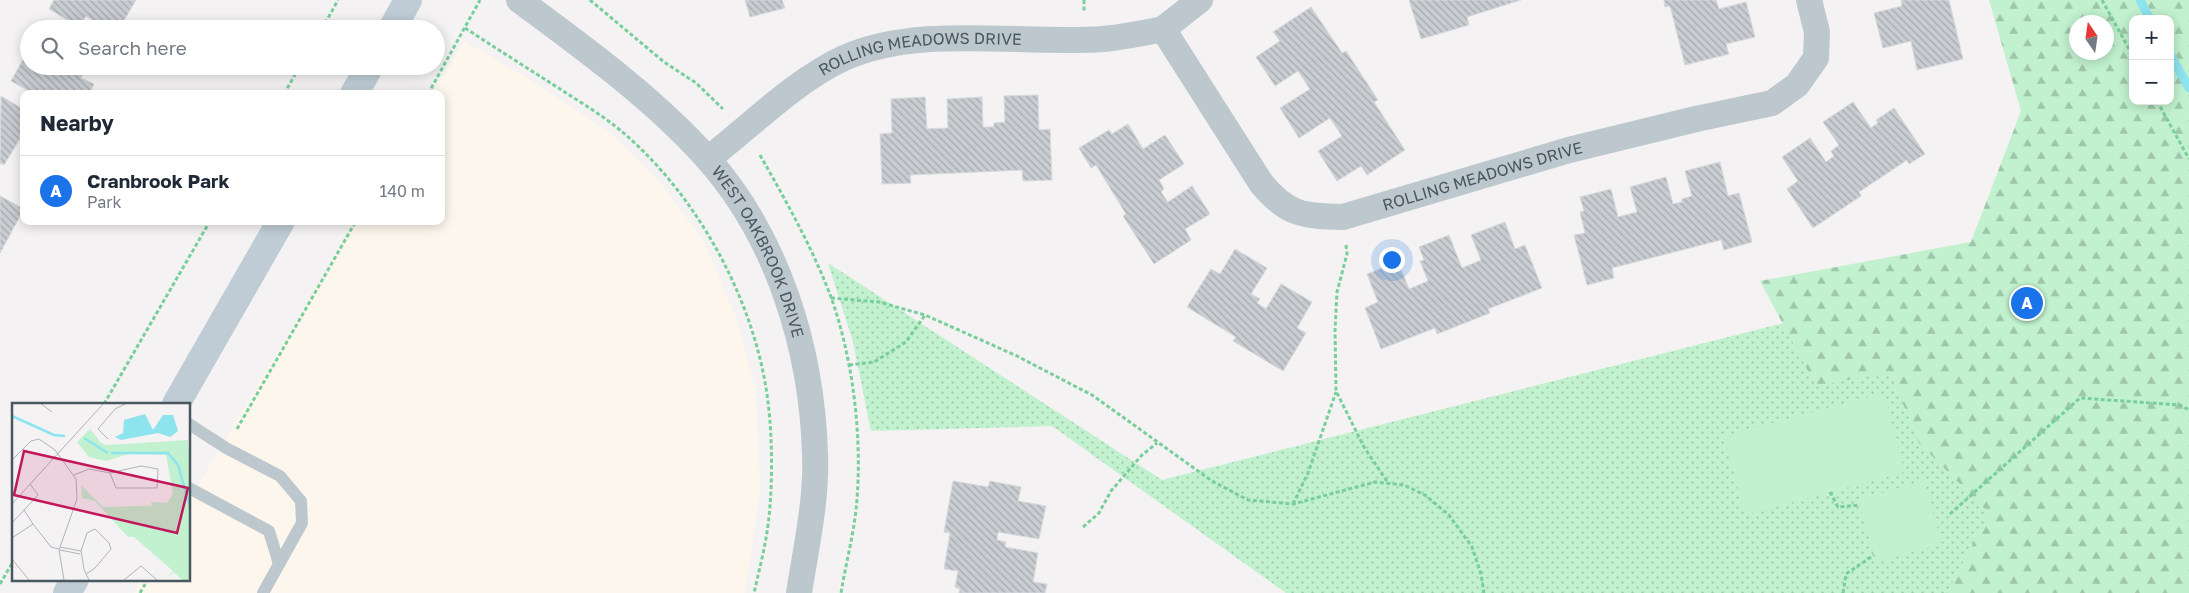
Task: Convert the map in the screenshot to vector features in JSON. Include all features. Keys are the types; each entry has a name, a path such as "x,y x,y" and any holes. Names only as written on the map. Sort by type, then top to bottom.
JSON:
{"main road":[{"path":"397,20 408,0"},
{"path":"356,90 365,75"},
{"path":"177,403 279,225"},
{"path":"67,593 74,580"}],"street":[{"name":"WEST OAKBROOK DRIVE","path":"519,0 611,69 662,112 708,159 744,208 770,254 790,308 808,380 815,455 810,526 799,593"},
{"name":"ROLLING MEADOWS DRIVE","path":"708,159 743,132 790,91 845,58 875,48 914,41 944,39 1102,39 1130,36 1163,29 1200,0"},
{"name":"ROLLING MEADOWS DRIVE","path":"1163,29 1261,183 1274,200 1289,209 1312,216 1343,217 1569,150 1696,119 1772,103 1797,85 1816,58 1817,32 1809,0"}],"lane":[{"path":"190,425 226,448 280,476 301,501 302,524 263,593"},
{"path":"190,489 269,531 279,564"}],"path":[{"path":"327,20 338,0"},
{"path":"445,64 480,0"},
{"path":"590,0 664,62 696,83 722,108"},
{"path":"2102,0 2129,49"},
{"path":"465,28 619,129 658,167 690,207 722,257 746,315 759,359 768,402 771,468 766,536 754,593"},
{"path":"286,90 295,75"},
{"path":"430,90 439,75"},
{"path":"2160,105 2189,158"},
{"path":"1293,504 1308,473 1336,391 1335,330 1337,292 1347,254 1343,217"},
{"path":"105,403 208,225"},
{"path":"226,448 354,225"},
{"path":"831,298 879,302 925,315 1017,356 1092,395 1212,481 1248,500 1293,504 1375,482 1404,485 1425,495 1449,515 1472,547 1481,574 1484,593"},
{"path":"849,365 874,362 906,342 925,315"},
{"path":"1336,391 1364,447 1389,483"},
{"path":"1950,514 2080,398 2180,405 2189,410"},
{"path":"1083,527 1099,513 1111,491 1142,454 1157,443"},
{"path":"1830,492 1838,507 1860,505"},
{"path":"1844,593 1846,574 1874,555"},
{"path":"0,584 12,563"},
{"path":"140,593 147,580"}],"shaded area":[{"path":"464,41 534,82 610,133 660,182 704,242 737,319 756,391 760,490 745,593 133,593 141,580 190,580 190,498 354,225 445,225 445,90 434,90"}],"green space":[{"path":"1989,0 2189,0 2189,593 1947,593 1989,513 1919,443 1890,372 1816,386 1760,281 1971,242 2021,111"},
{"path":"2055,0 2189,0 2189,593 1286,593 1052,426 871,431 853,342 828,263 1162,480 2124,237 2072,60 2114,60 2114,15 2069,15 2069,48"},
{"path":"1884,393 1905,472 1745,515 1724,436"},
{"path":"1924,481 1942,544 1876,562 1858,499"}],"building":[{"path":"54,0 136,0 124,20 92,20 86,16 83,20 67,20 49,9"},
{"path":"745,0 782,0 785,8 750,17"},
{"path":"1409,0 1521,0 1467,17 1469,25 1421,39"},
{"path":"1664,0 1716,0 1719,9 1746,2 1755,37 1726,44 1729,54 1685,65 1670,6 1665,7"},
{"path":"1901,0 1949,0 1963,59 1917,70 1911,41 1883,48 1874,13 1902,6"},
{"path":"1311,7 1342,53 1346,51 1378,100 1374,102 1405,150 1367,175 1361,166 1337,181 1318,151 1342,136 1330,118 1299,138 1280,108 1310,89 1298,71 1275,86 1256,57 1280,41 1273,32"},
{"path":"20,65 20,75 83,75 81,78 94,84 91,90 27,90 11,81"},
{"path":"1038,95 1039,130 1050,129 1052,180 1023,181 1022,170 910,175 911,183 882,184 880,134 892,133 891,99 925,97 927,129 948,128 947,99 982,97 983,127 994,127 994,123 1005,122 1004,96"},
{"path":"1,96 20,108 20,139 4,165 0,163"},
{"path":"1853,102 1871,128 1878,123 1876,120 1894,108 1925,154 1909,164 1907,160 1859,192 1861,196 1813,228 1787,189 1798,181 1782,157 1810,138 1826,162 1834,156 1831,151 1839,145 1823,122"},
{"path":"1128,124 1143,149 1165,135 1184,164 1159,180 1164,189 1161,192 1168,202 1192,186 1210,214 1185,229 1191,240 1154,264 1123,216 1126,214 1096,165 1091,168 1079,148 1109,130 1112,134"},
{"path":"1720,162 1728,196 1739,193 1752,242 1724,250 1721,240 1612,268 1614,278 1587,285 1574,235 1585,233 1580,212 1584,211 1580,197 1611,189 1618,217 1637,212 1630,187 1666,177 1673,204 1682,202 1682,199 1692,196 1685,171"},
{"path":"0,196 20,207 20,216 0,253"},
{"path":"1505,222 1515,249 1525,245 1542,288 1488,309 1490,313 1437,334 1435,328 1381,349 1365,308 1378,302 1367,274 1398,262 1409,289 1428,281 1420,261 1424,260 1419,247 1449,235 1462,268 1481,260 1471,235"},
{"path":"1235,249 1267,268 1251,294 1260,299 1257,303 1266,309 1281,284 1312,302 1297,328 1306,333 1283,371 1233,341 1236,337 1187,307 1211,269 1220,274"},
{"path":"953,481 988,487 990,481 1021,487 1018,501 1046,506 1039,539 998,532 997,540 1006,542 1005,547 1038,553 1033,582 1047,584 1045,593 959,593 960,589 955,587 958,571 944,569 950,533 944,532"}],"waterway":[{"path":"2140,0 2148,15"},
{"path":"2173,60 2189,88"}],"place":[{"name":"Cranbrook Park","path":"2027,303"}]}
